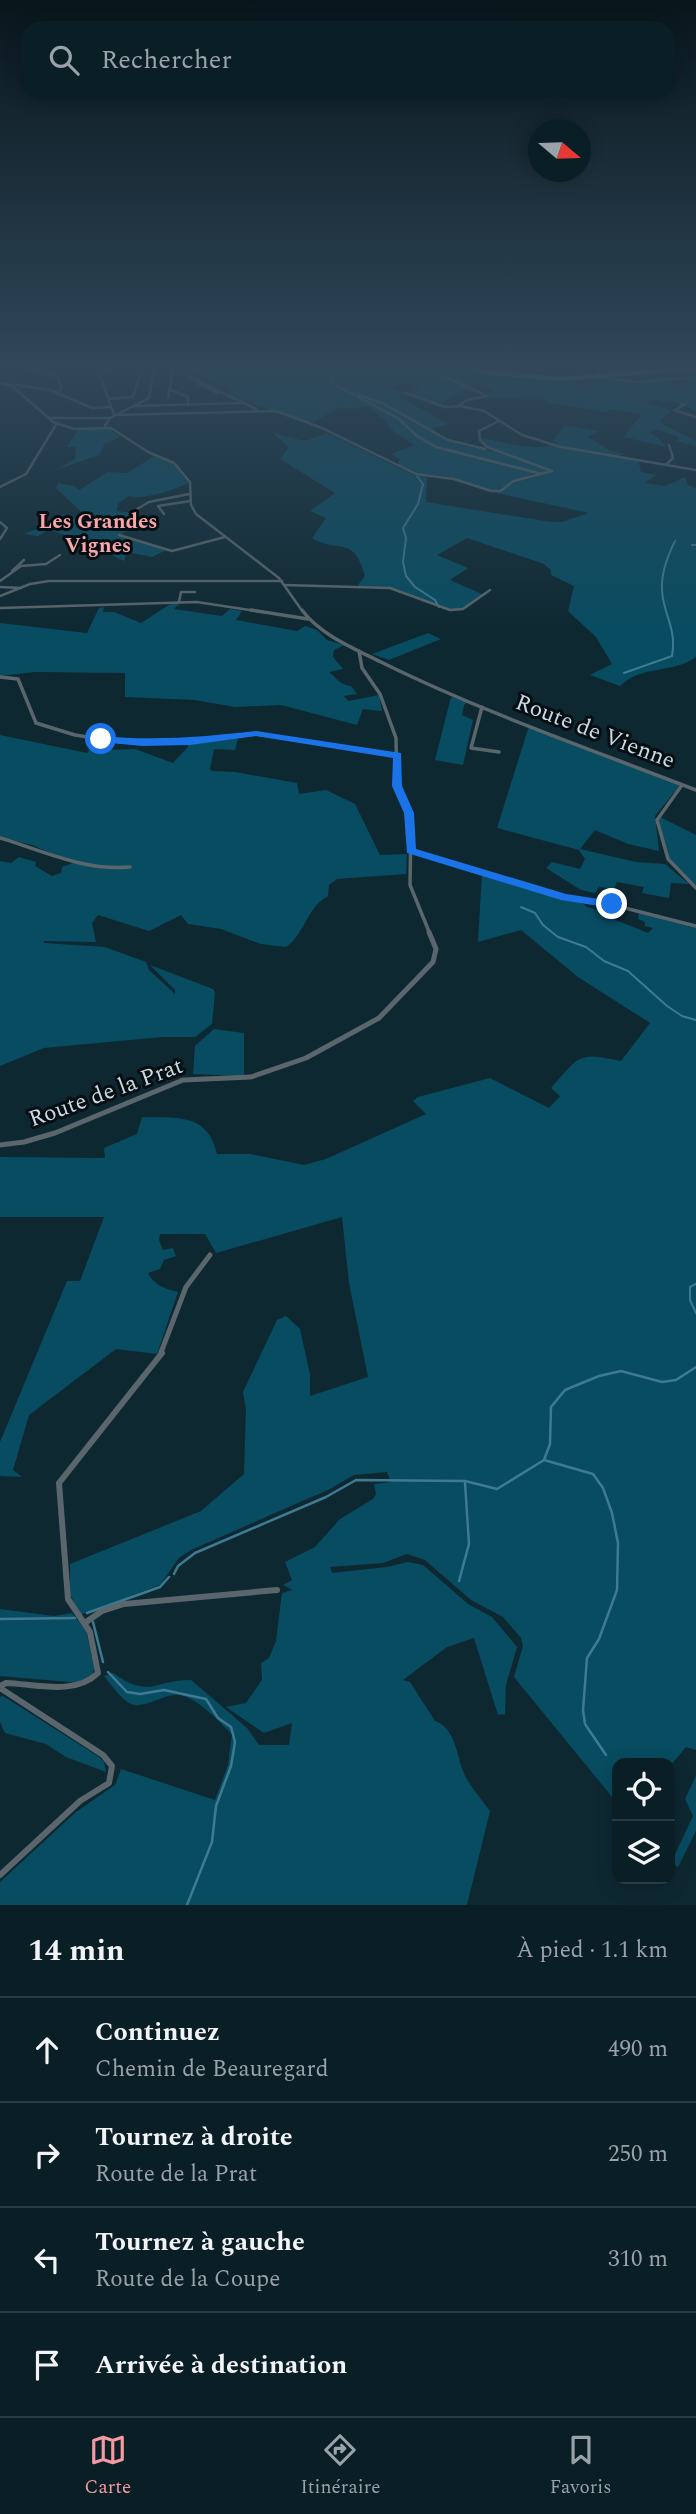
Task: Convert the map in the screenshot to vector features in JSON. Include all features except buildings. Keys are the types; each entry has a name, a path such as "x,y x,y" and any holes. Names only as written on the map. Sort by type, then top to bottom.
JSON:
{"street":[{"path":"0,487 26,474 38,455"},
{"path":"155,455 174,463 189,481 190,501 195,514 283,583 308,619"},
{"path":"377,455 419,475 454,479 497,492 514,481 552,470 505,455"},
{"path":"467,455 543,474"},
{"path":"617,455 696,470"},
{"path":"665,466 673,458 672,455"},
{"path":"138,509 149,502 189,494"},
{"path":"164,514 158,506 190,501"},
{"path":"0,522 7,528 0,539"},
{"path":"119,536 172,551 225,537"},
{"path":"48,564 60,555"},
{"path":"0,581 24,560"},
{"path":"11,572 26,564 53,565"},
{"path":"0,596 38,582 70,580 283,583 390,588 450,610 463,609 491,590"},
{"path":"0,587 21,588"},
{"path":"179,602 181,592 195,592"},
{"path":"0,608 64,608 179,602 308,619"},
{"name":"Route de Vienne","path":"308,619 359,651 430,687 696,790"},
{"name":"Route de la Prat","path":"0,1145 24,1142 55,1133 183,1080 200,1077 242,1078 275,1070 306,1058 379,1017 417,979 436,954 412,894 409,813 397,786 398,755 395,734 380,694 362,668 359,651"},
{"path":"0,677 18,679 36,723 75,735 142,743 190,742 256,734 398,755"},
{"path":"482,707 471,748 499,752"},
{"path":"682,785 656,820 668,864 696,888"},
{"path":"0,838 81,866 113,869 130,867"},
{"path":"411,851 565,898 606,903 696,926"},
{"path":"0,1875 80,1801 109,1783 113,1772 109,1760 103,1755 0,1687 6,1683 74,1686 93,1680 99,1669 86,1622 78,1618 68,1599 59,1483 163,1351 186,1287 210,1255"},
{"path":"86,1622 94,1615 137,1601 240,1597 277,1590"}],"shaded area":[{"path":"75,455 99,455 58,469 75,459"},
{"path":"283,455 372,455 414,475 427,477 426,502 551,522 562,522 589,513 496,493 518,481 546,474 538,472 494,491 446,476 415,473 398,464 400,459 393,455 622,455 618,456 638,459 641,472 656,475 645,483 665,486 685,477 688,485 696,488 696,657 677,666 637,675 620,686 590,675 612,664 596,637 568,611 574,586 551,575 551,570 544,564 467,538 437,555 468,568 450,580 484,595 464,608 450,610 394,588 360,587 358,585 365,576 356,555 344,547 321,543 312,538 326,518 310,511 335,493 280,459"},
{"path":"155,456 173,464 189,483 151,495 128,496 118,504 117,511 134,513 139,524 156,525 133,527 120,535 166,550 152,557 127,552 124,561 88,548 94,544 49,530 38,536 25,534 58,524 49,521 64,514 87,523 90,520 56,488 58,483 74,486 79,490 108,472 127,473"},
{"path":"172,603 180,603 174,609 222,616 230,609 242,611 236,620 297,631 305,626 317,630 327,640 344,645 334,650 333,657 343,669 329,672 342,683 351,686 357,694 343,696 349,701 379,695 382,711 363,709 357,725 281,705 235,707 195,700 125,697 125,673 35,672 0,676 0,623 87,633 99,608 104,607 103,612 114,612 141,623"},
{"path":"428,633 441,639 389,660 372,654"},
{"path":"451,697 468,702 464,705 462,715 473,720 463,765 435,760"},
{"path":"529,726 680,785 655,816 659,851 628,844 595,830 580,849 636,862 665,864 689,884 671,883 669,898 642,893 644,887 617,882 614,889 599,887 595,893 581,890 546,868 552,862 580,869 585,859 579,850 497,828"},
{"path":"0,735 87,753 92,746 101,743 109,750 135,749 173,763 188,747 187,743 238,738 235,750 214,749 210,769 212,771 235,772 297,783 299,794 326,790 355,804 380,855 407,854 406,874 337,879 329,885 328,896 315,907 298,935 286,947 261,944 221,929 188,924 181,915 149,931 98,915 92,923 96,942 44,943 105,947 146,962 149,970 175,994 175,990 150,965 213,989 215,993 212,1024 195,1037 162,1037 44,1048 0,1066 0,861 11,863 19,857 36,862 35,866 52,876 61,873 62,867 73,863 32,845 0,837"},
{"path":"658,816 696,835 696,886 679,872 668,857 661,839"},
{"path":"482,873 579,901 587,907 613,914 613,919 648,933 653,928 645,926 645,922 638,919 639,913 696,927 696,1750 686,1747 675,1760 612,1758 612,1797 514,1677 523,1646 521,1638 503,1617 471,1600 425,1560 407,1554 383,1563 330,1567 332,1573 408,1562 423,1565 468,1604 492,1617 517,1647 506,1685 505,1714 498,1715 474,1638 447,1647 403,1680 410,1682 435,1721 448,1731 463,1772 490,1811 467,1905 0,1905 0,1882 76,1812 115,1785 121,1769 215,1800 228,1765 232,1734 191,1699 177,1695 144,1704 131,1704 104,1676 113,1673 125,1681 144,1687 191,1680 247,1728 259,1745 289,1745 292,1723 264,1733 226,1707 246,1703 262,1680 261,1663 269,1658 276,1641 282,1593 293,1590 283,1585 292,1580 285,1562 315,1547 340,1519 373,1499 376,1494 374,1484 391,1482 387,1472 354,1475 330,1489 191,1550 179,1558 160,1585 80,1615 70,1594 70,1564 201,1511 244,1474 246,1409 243,1392 277,1320 286,1316 300,1329 310,1375 310,1396 368,1377 349,1283 342,1217 216,1253 205,1234 160,1234 163,1250 173,1248 176,1256 164,1260 160,1269 148,1273 160,1286 178,1292 157,1354 116,1349 29,1415 13,1470 22,1477 0,1476 0,1442 67,1281 80,1281 104,1217 0,1217 0,1157 105,1158 104,1148 137,1134 142,1117 167,1117 189,1120 199,1125 213,1141 217,1154 250,1154 304,1165 326,1159 426,1114 413,1101 418,1097 490,1078 549,1108 560,1096 551,1088 574,1063 587,1057 621,1061 650,1023 578,977 521,930 478,942"},
{"path":"214,1029 244,1033 244,1076 193,1074 195,1046"},
{"path":"0,1609 54,1616 72,1613 86,1630 94,1668 92,1675 82,1683 0,1676"},
{"path":"3,1696 99,1757 104,1762 106,1772 66,1757 46,1744 5,1733 0,1722 0,1697"},
{"path":"696,1776 696,1831 678,1867 675,1865 675,1854 693,1816 685,1799"}],"waterway":[{"path":"417,476 423,484 418,504 403,528 406,538 403,562 406,576 415,587 435,600 439,607"},
{"path":"624,673 672,656 673,637 662,584 675,541"},
{"path":"521,907 535,913 543,925 558,937 586,947 604,961 628,971 667,1006 682,1016 696,1020"},
{"path":"696,1284 690,1287 690,1300 696,1313"},
{"path":"544,1460 550,1444 551,1407 565,1390 599,1376 621,1371 662,1382 676,1380 696,1367"},
{"path":"174,1574 178,1566 195,1553 326,1497 356,1480 465,1481 497,1489 544,1460"},
{"path":"544,1460 593,1474 603,1488 612,1513 618,1543 617,1590 599,1639 587,1658 583,1710 585,1724 606,1755"},
{"path":"459,1581 469,1544 465,1483"},
{"path":"87,1613 160,1587 169,1577"},
{"path":"0,1619 75,1618"},
{"path":"93,1622 103,1662"},
{"path":"108,1672 127,1692 140,1694 164,1690 206,1699 218,1718 231,1727 235,1742 231,1766 216,1806 212,1842 187,1905"}],"district":[{"name":"Les Grandes Vignes","path":"98,534"}],"route":[{"path":"101,739 142,743 190,742 256,734 398,755 397,786 408,808 412,829 411,851 565,898 612,904"}]}
